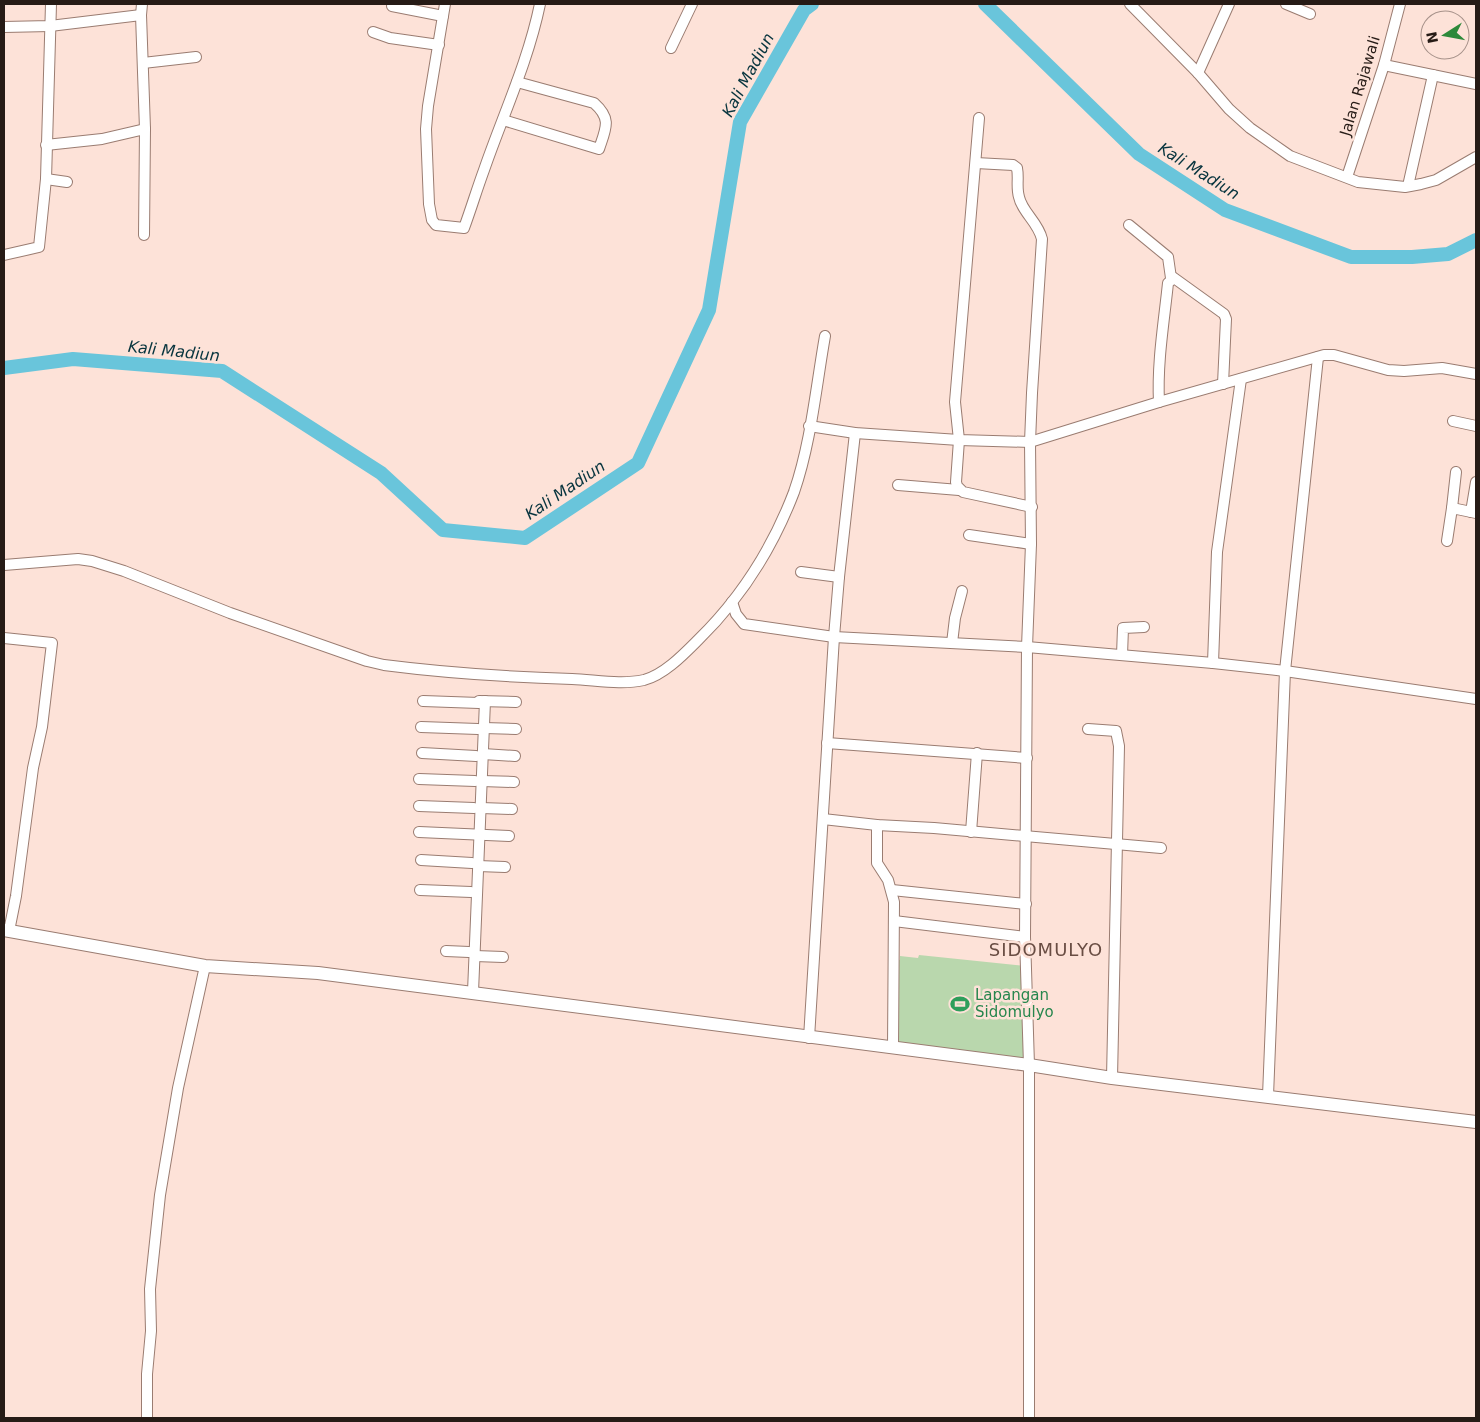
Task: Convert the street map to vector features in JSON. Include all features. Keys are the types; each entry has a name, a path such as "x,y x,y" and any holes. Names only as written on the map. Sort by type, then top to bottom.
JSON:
{"main road":[{"path":"6,930 205,966 318,973 1029,1065 1112,1078 1476,1122"}],"street":[{"path":"4,255 39,247 46,179 51,4"},
{"path":"142,4 146,129 144,235"},
{"path":"446,4 428,106 426,128 429,204 432,220 436,225 464,228 532,38 540,4"},
{"path":"672,48 692,4"},
{"path":"1130,4 1229,109 1250,128 1290,156 1358,182 1408,186 1436,180 1476,157"},
{"path":"1198,74 1229,4"},
{"path":"1286,4 1310,14"},
{"name":"Jalan Rajawali","path":"1347,177 1384,64 1400,4"},
{"path":"392,6 443,16"},
{"path":"4,27 50,26 141,15"},
{"path":"372,32 390,38 439,45"},
{"path":"143,62 196,57"},
{"path":"1384,64 1476,84"},
{"path":"1408,186 1433,75"},
{"path":"504,120 599,149 607,122 603,111 594,103 517,82"},
{"path":"959,490 956,482 959,440 956,402 979,118"},
{"path":"46,145 102,139 146,129"},
{"path":"976,163 1013,165 1017,168 1018,196 1022,206 1040,230 1042,239 1030,442 1032,544 1027,647 1025,936 1029,1065 1029,1418"},
{"path":"46,179 67,182"},
{"path":"1129,225 1168,257 1171,278 1168,283 1160,362 1159,402"},
{"path":"1171,278 1174,278 1224,314 1226,318 1222,384"},
{"path":"4,565 70,560 92,561 124,571 230,613 367,661 401,667 528,678 627,682 646,679 679,658 716,622 732,602 772,541 796,484 805,450 824,336"},
{"path":"810,426 855,433 959,440 1030,442 1159,402 1324,355 1334,355 1388,370 1404,371 1442,368 1476,374"},
{"path":"1268,1096 1285,671 1318,357"},
{"path":"1213,663 1217,552 1241,379"},
{"path":"1453,421 1476,426"},
{"path":"809,1038 834,637 855,433"},
{"path":"1447,541 1456,472"},
{"path":"1452,508 1474,513 1476,482"},
{"path":"898,486 959,490 1032,507"},
{"path":"969,535 1032,544"},
{"path":"801,572 839,577"},
{"path":"952,643 955,618 958,613 962,591"},
{"path":"732,602 736,614 744,624 834,637 1027,647 1213,663 1285,671 1476,699"},
{"path":"1122,655 1123,628 1144,627"},
{"path":"4,638 52,643 42,726 33,768 16,896 6,930"},
{"path":"423,701 516,702"},
{"path":"470,992 482,702"},
{"path":"421,727 516,729"},
{"path":"1088,729 1115,730 1119,746 1112,1078"},
{"path":"827,743 1027,758"},
{"path":"971,832 977,753"},
{"path":"422,754 515,756"},
{"path":"420,779 514,782"},
{"path":"418,806 512,809"},
{"path":"823,819 1162,848"},
{"path":"877,825 877,863 888,880 894,902 893,1048"},
{"path":"419,832 476,839 509,836"},
{"path":"420,860 505,867"},
{"path":"472,954 471,892 475,864"},
{"path":"420,890 471,892"},
{"path":"892,890 1026,904"},
{"path":"894,921 1025,936"},
{"path":"446,951 503,957"},
{"path":"147,1418 147,1374 151,1331 150,1289 160,1195 178,1088 205,966"}],"green space":[{"name":"Lapangan Sidomulyo","path":"919,955 1025,966 1026,1059 895,1042 894,959 900,960 900,956 918,958"}],"waterway":[{"name":"Kali Madiun","path":"4,368 73,359 222,371 381,473 443,530 525,538 638,463 709,310 740,122 804,10 812,4"},
{"name":"Kali Madiun","path":"985,4 1139,154 1225,210 1351,257 1412,257 1448,254 1476,240"}],"place":[{"name":"Lapangan Sidomulyo","path":"960,1004"}],"district":[{"name":"SIDOMULYO","path":"1046,949"}]}
